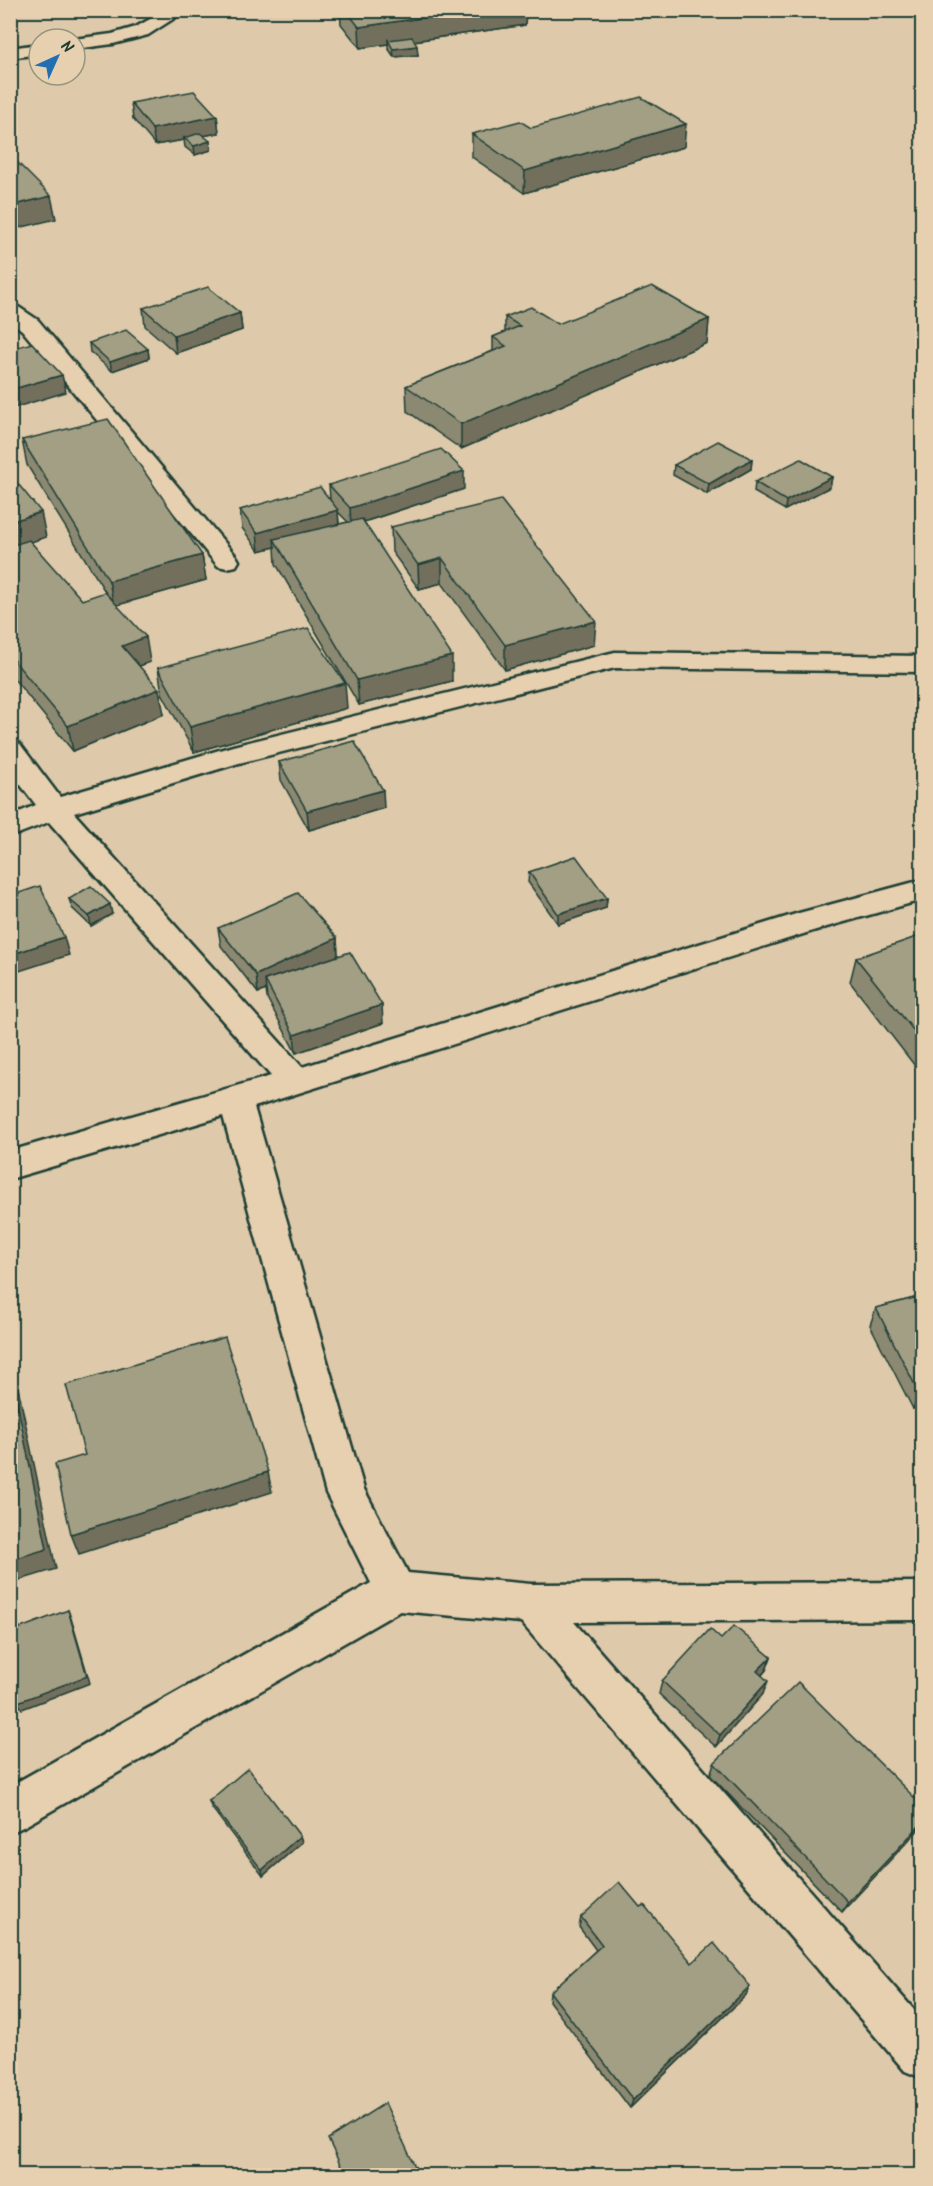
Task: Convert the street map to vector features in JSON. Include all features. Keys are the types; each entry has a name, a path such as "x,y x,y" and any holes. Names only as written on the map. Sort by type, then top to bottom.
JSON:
{"street":[{"path":"87,42 113,39 142,31 178,10"},
{"path":"10,53 27,51"},
{"path":"10,310 30,325 227,561"},
{"path":"10,827 54,809 233,755 615,660 922,664"},
{"path":"10,750 54,809 295,1081"},
{"path":"10,1165 235,1100 810,921 922,890"},
{"path":"235,1100 346,1493 396,1592"},
{"path":"10,1811 396,1592 531,1603 922,1601"},
{"path":"531,1603 922,2054"}],"building":[{"path":"346,10 476,10 359,27"},
{"path":"412,37 417,46 393,49 388,40"},
{"path":"194,91 217,116 152,129 131,103"},
{"path":"641,97 686,124 525,171 472,134 520,121 531,128"},
{"path":"200,133 210,141 194,146 184,138"},
{"path":"10,155 51,196 10,206"},
{"path":"652,286 709,319 461,424 406,386 506,346 493,337 520,326 505,317 531,307 558,324"},
{"path":"208,287 240,313 174,335 143,308"},
{"path":"126,330 148,349 110,362 89,343"},
{"path":"32,343 62,375 10,390 10,349"},
{"path":"108,419 202,555 109,581 22,440"},
{"path":"718,441 752,459 709,484 674,465"},
{"path":"441,449 464,471 350,508 329,485"},
{"path":"801,459 832,477 786,501 755,482"},
{"path":"10,474 41,512 10,522"},
{"path":"320,487 338,510 257,533 240,510"},
{"path":"501,500 596,621 505,645 442,558 418,565 391,527"},
{"path":"362,519 452,656 357,680 274,539"},
{"path":"29,540 82,600 105,592 146,637 122,646 159,689 68,726 10,656 10,546"},
{"path":"308,628 345,683 190,727 158,668"},
{"path":"354,741 383,790 307,811 279,762"},
{"path":"576,856 607,898 558,914 529,872"},
{"path":"40,886 64,937 10,955 10,896"},
{"path":"91,886 110,904 89,916 69,899"},
{"path":"298,893 337,938 256,975 218,928"},
{"path":"922,935 922,1041 856,958"},
{"path":"350,952 382,1005 294,1035 265,980"},
{"path":"922,1296 922,1392 919,1393 876,1308"},
{"path":"225,1337 268,1472 71,1534 55,1464 85,1455 66,1385"},
{"path":"10,1369 47,1549 10,1560"},
{"path":"68,1610 87,1676 18,1702 10,1675 10,1632"},
{"path":"734,1626 771,1657 757,1671 768,1681 720,1735 662,1681 710,1629 721,1639"},
{"path":"798,1682 922,1805 922,1823 848,1902 714,1763"},
{"path":"248,1768 300,1836 262,1870 209,1801"},
{"path":"619,1882 640,1907 644,1905 692,1963 714,1943 750,1986 633,2100 550,1992 602,1945 581,1917"},
{"path":"385,2103 419,2175 345,2175 328,2139"}]}
